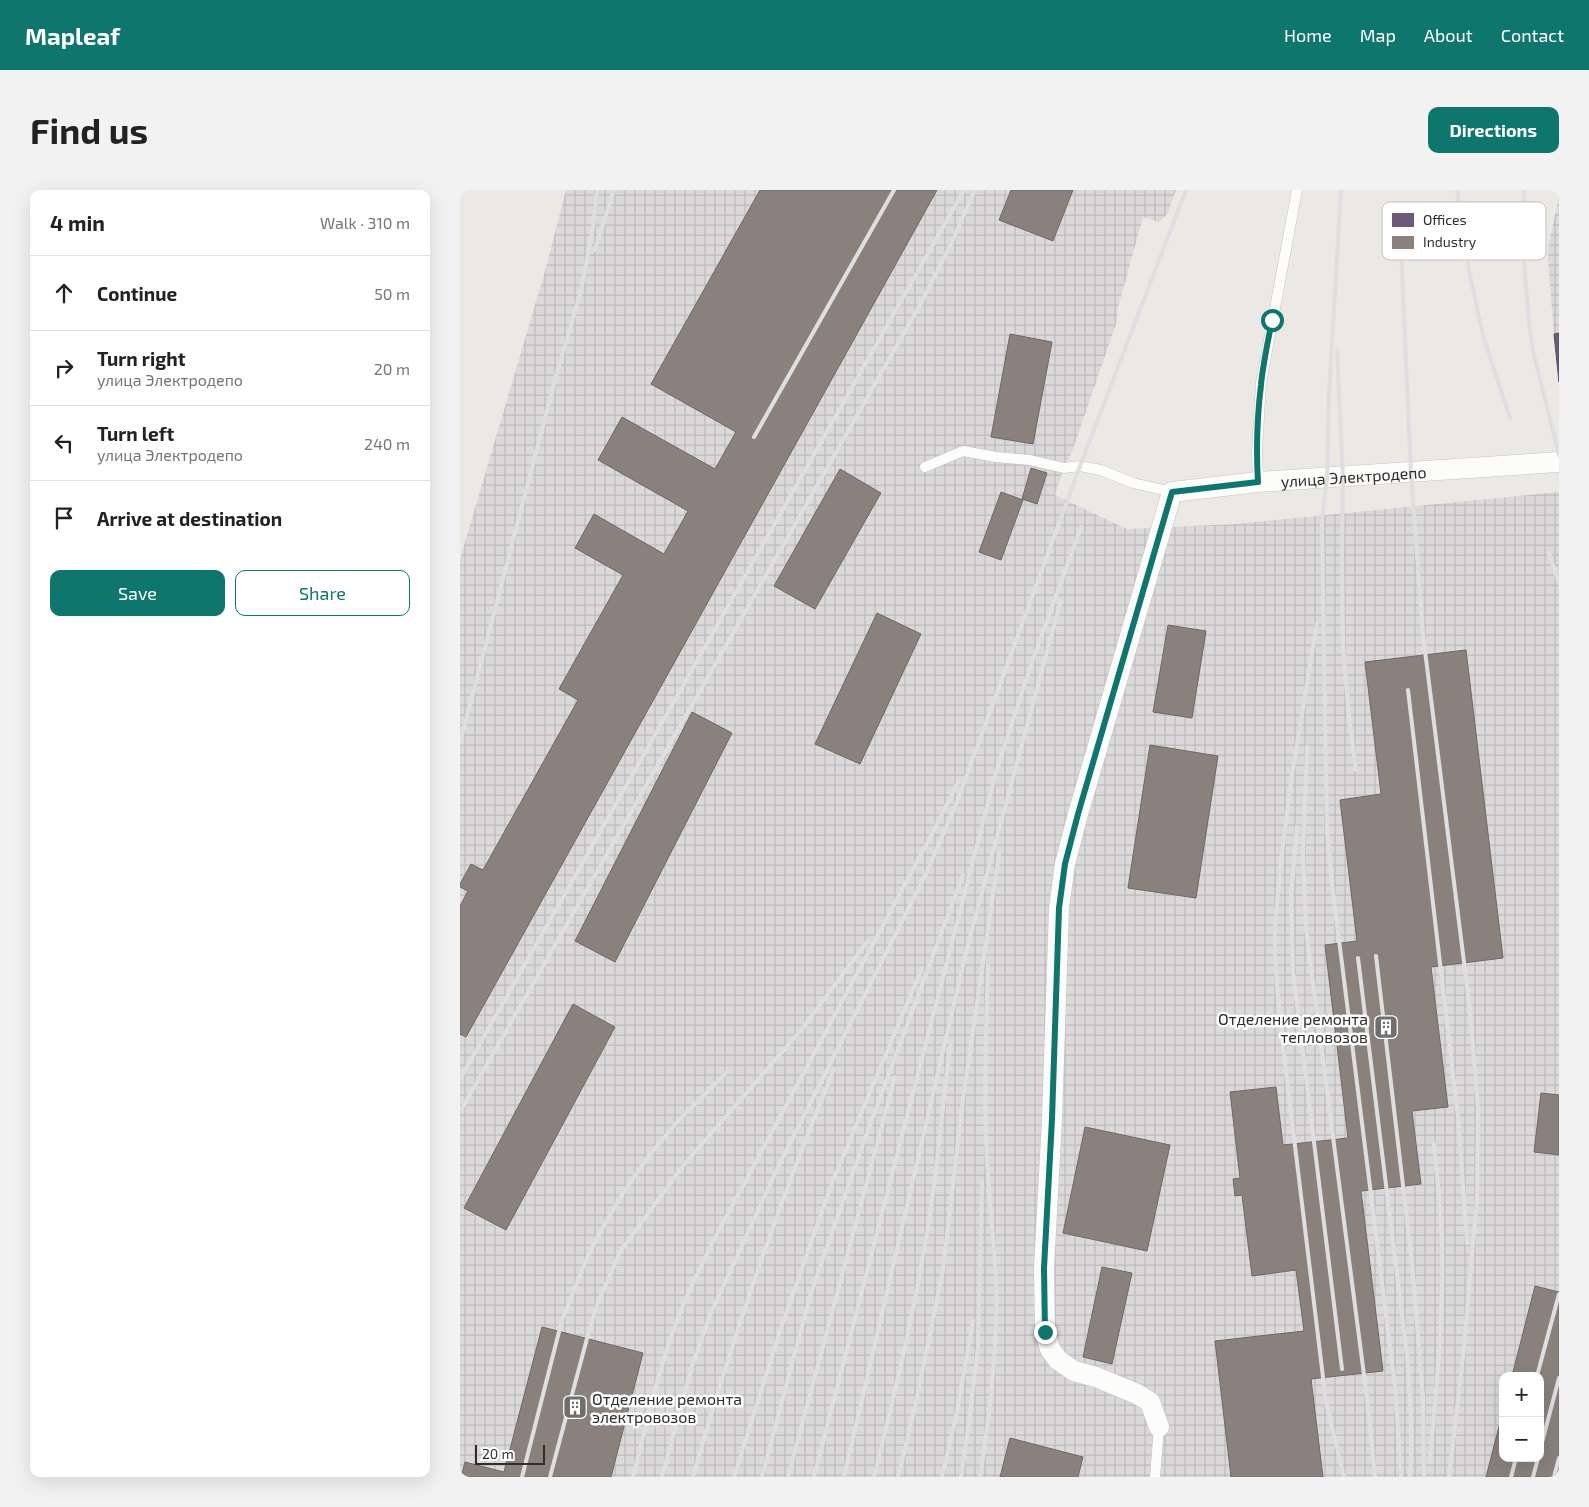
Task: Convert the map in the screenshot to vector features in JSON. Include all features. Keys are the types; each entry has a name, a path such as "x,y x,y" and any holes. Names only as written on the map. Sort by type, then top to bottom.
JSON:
{"street":[{"name":"улица Электродепо","path":"1172,492 1258,482 1559,462"},
{"path":"1160,1427 1150,1402 1096,1377 1074,1371 1058,1360 1050,1349 1045,1332 1044,1268 1052,1119 1059,908 1065,864 1172,492"}],"lane":[{"path":"1258,482 1256,450 1261,383 1297,190"},
{"path":"925,467 963,450 996,458 1030,460 1064,468 1080,466 1101,470 1133,483 1172,492"},
{"path":"1156,1477 1160,1427"}],"shaded area":[{"path":"566,190 1176,190 1168,213 1159,222 1143,217 1118,308 1117,321 1072,452 1064,468 1055,495 1127,529 1235,524 1559,492 1559,1477 460,1477 460,559 545,271"},
{"path":"1559,197 1559,333 1554,334 1548,260 1549,242"}],"building: Offices":[{"path":"1559,333 1559,382 1554,334"}],"building: Industry":[{"path":"760,190 937,190 466,1037 460,1034 460,906 468,891 460,887 460,884 471,864 483,870 578,700 559,689 623,575 575,548 594,514 664,554 688,511 598,460 622,417 715,469 736,432 651,384"},
{"path":"1011,190 1073,190 1053,241 999,220"},
{"path":"1010,334 1052,342 1033,444 991,437"},
{"path":"1031,468 1047,473 1037,504 1022,499"},
{"path":"840,469 881,493 815,609 774,586"},
{"path":"1001,492 1023,500 1001,560 979,552"},
{"path":"877,613 921,634 860,764 815,744"},
{"path":"1168,625 1206,631 1192,718 1153,712"},
{"name":"Отделение ремонта тепловозов","path":"1466,650 1503,958 1431,967 1448,1107 1412,1111 1421,1184 1361,1191 1383,1371 1311,1379 1323,1477 1231,1477 1215,1341 1304,1331 1296,1270 1252,1276 1242,1195 1235,1196 1233,1179 1240,1178 1230,1092 1276,1087 1283,1145 1348,1138 1325,945 1357,941 1340,800 1381,794 1365,662"},
{"path":"692,712 732,733 615,962 575,941"},
{"path":"1150,745 1218,756 1196,898 1128,888"},
{"path":"573,1004 615,1027 506,1230 464,1208"},
{"path":"1541,1093 1559,1095 1559,1155 1534,1152"},
{"path":"1085,1127 1170,1145 1147,1251 1063,1233"},
{"path":"1102,1267 1132,1273 1112,1364 1083,1357"},
{"path":"1535,1286 1559,1292 1559,1477 1486,1477 1499,1427 1499,1462 1544,1462 1544,1372 1513,1372"},
{"name":"Отделение ремонта электровозов","path":"542,1327 643,1353 611,1477 461,1477 465,1462 504,1472"},
{"path":"1010,1438 1083,1457 1078,1477 1000,1477"}],"railway":[{"path":"460,743 556,376 581,291 593,227 597,190"},
{"path":"595,250 614,190"},
{"path":"754,437 894,190"},
{"path":"460,1079 964,190"},
{"path":"460,1112 920,305 951,244 975,190"},
{"path":"662,1477 692,1366 710,1315 780,1163 926,874 957,802 1080,466 1186,190"},
{"path":"1341,190 1329,393 1327,479 1322,520 1327,831 1395,1386 1401,1477"},
{"path":"1457,190 1459,202"},
{"path":"1524,190 1524,202"},
{"path":"1401,260 1411,473 1423,635 1470,1010 1478,1109 1477,1199 1463,1357 1449,1477"},
{"path":"1467,260 1483,335 1510,418"},
{"path":"1524,260 1533,351 1559,455"},
{"path":"1337,350 1343,478 1343,648 1356,770"},
{"path":"814,1477 996,772 1031,665 1081,527"},
{"path":"1549,553 1559,583"},
{"path":"844,1477 967,948 1061,600"},
{"path":"1317,623 1291,781 1275,924 1275,954 1284,1055 1326,1402 1344,1477"},
{"path":"1408,690 1458,1117 1467,1243"},
{"path":"1307,747 1303,852 1306,929 1367,1398 1375,1477"},
{"path":"633,1477 663,1363 679,1314 694,1281 716,1236 931,836 958,782"},
{"path":"1297,827 1291,898 1293,972 1342,1369"},
{"path":"898,1477 915,1407 943,1270 963,1099 999,854"},
{"path":"762,1477 810,1296 864,1141 963,875"},
{"path":"550,1477 597,1305 620,1252 682,1167 802,1029 867,942"},
{"path":"1376,956 1412,1262 1423,1398 1424,1477"},
{"path":"1358,958 1407,1355 1411,1431 1410,1477"},
{"path":"980,1477 987,1428 996,1330 996,1281 985,1116 988,966"},
{"path":"734,1477 780,1331 832,1183 922,968"},
{"path":"874,1477 900,1369 923,1259 934,1186 951,1042"},
{"path":"693,1477 757,1271 834,1069"},
{"path":"522,1477 562,1320 598,1236 623,1193 648,1157 677,1122 727,1072"},
{"path":"788,1477 895,1077"},
{"path":"1430,1461 1442,1298 1441,1218 1434,1144"},
{"path":"961,1477 978,1348 982,1181"},
{"path":"1538,1372 1559,1294"},
{"path":"942,1477 957,1412 973,1321"},
{"path":"1544,1435 1559,1378"},
{"path":"1554,1477 1559,1458"},
{"path":"1511,1477 1515,1462"},
{"path":"1533,1477 1537,1462"}],"place":[{"name":"Отделение ремонта тепловозов","path":"1386,1027"},
{"name":"Отделение ремонта электровозов","path":"575,1407"}],"route":[{"path":"1045,1332 1044,1268 1052,1119 1059,908 1065,864 1172,492 1258,482 1256,450 1258,415 1261,383 1272,320"}]}
